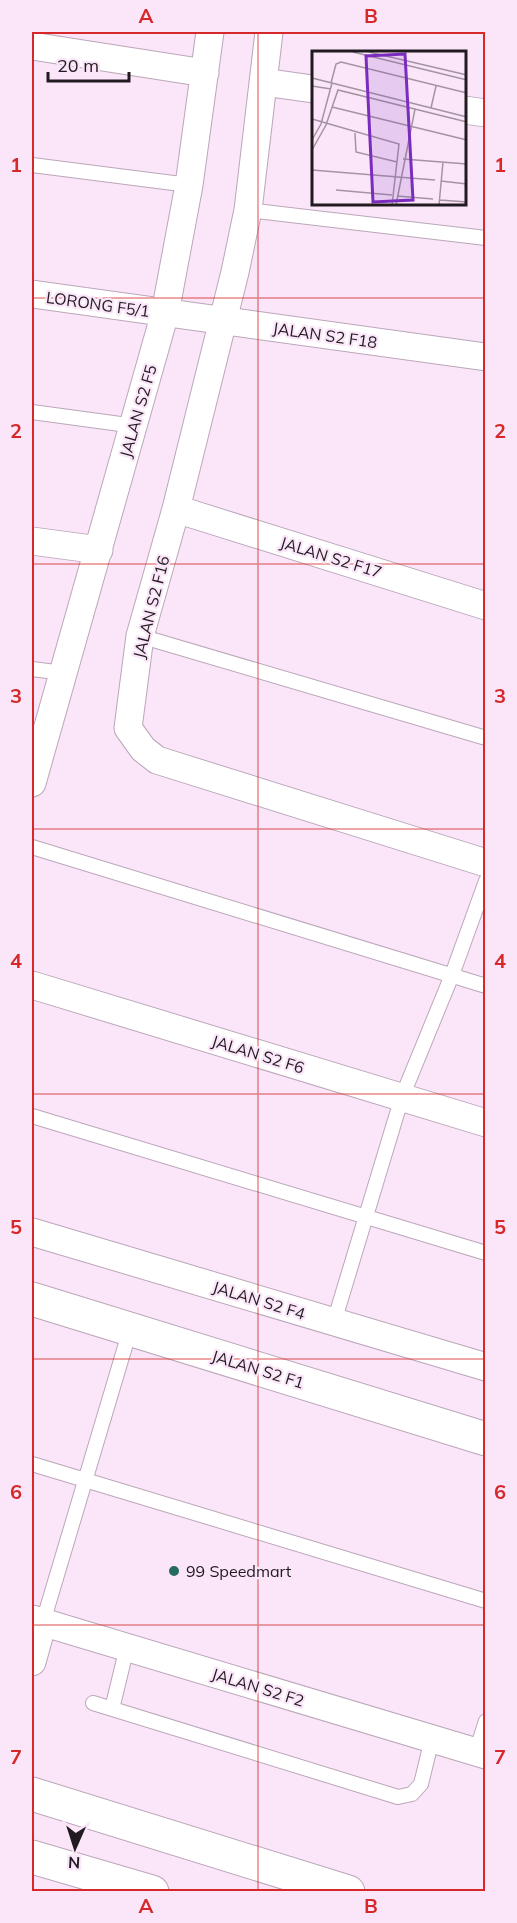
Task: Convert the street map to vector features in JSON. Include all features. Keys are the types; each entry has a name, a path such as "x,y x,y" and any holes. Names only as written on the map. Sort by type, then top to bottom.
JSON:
{"street":[{"name":"JALAN S2 F5","path":"32,783 135,426 165,313 189,185 210,32"},
{"name":"JALAN S2 F16","path":"269,32 248,210 176,509 140,636 128,728 143,749 157,760 486,863"},
{"path":"32,46 205,73"},
{"path":"263,82 312,89"},
{"path":"466,110 486,113"},
{"name":"LORONG F5/1","path":"32,294 165,313"},
{"name":"JALAN S2 F18","path":"165,313 486,357"},
{"name":"JALAN S2 F17","path":"176,509 486,606"},
{"path":"32,541 99,550"},
{"name":"JALAN S2 F6","path":"32,985 486,1123"},
{"name":"JALAN S2 F4","path":"32,1232 486,1367"},
{"name":"JALAN S2 F1","path":"32,1299 486,1440"},
{"path":"32,1662 37,1620"},
{"name":"JALAN S2 F2","path":"37,1620 481,1753"},
{"path":"32,1794 348,1892"},
{"path":"32,1857 152,1892"}],"lane":[{"path":"32,165 189,185"},
{"path":"248,210 486,238"},
{"path":"32,412 135,426"},
{"path":"140,636 486,738"},
{"path":"32,669 63,673"},
{"path":"32,847 486,986"},
{"path":"334,1322 402,1097 452,975 486,881"},
{"path":"32,1116 486,1253"},
{"path":"37,1620 85,1480 130,1330"},
{"path":"32,1464 486,1601"},
{"path":"112,1709 127,1647"},
{"path":"93,1703 398,1797 412,1794 421,1784 432,1739"},
{"path":"481,1753 486,1721"}],"place":[{"name":"99 Speedmart","path":"174,1571"}]}
